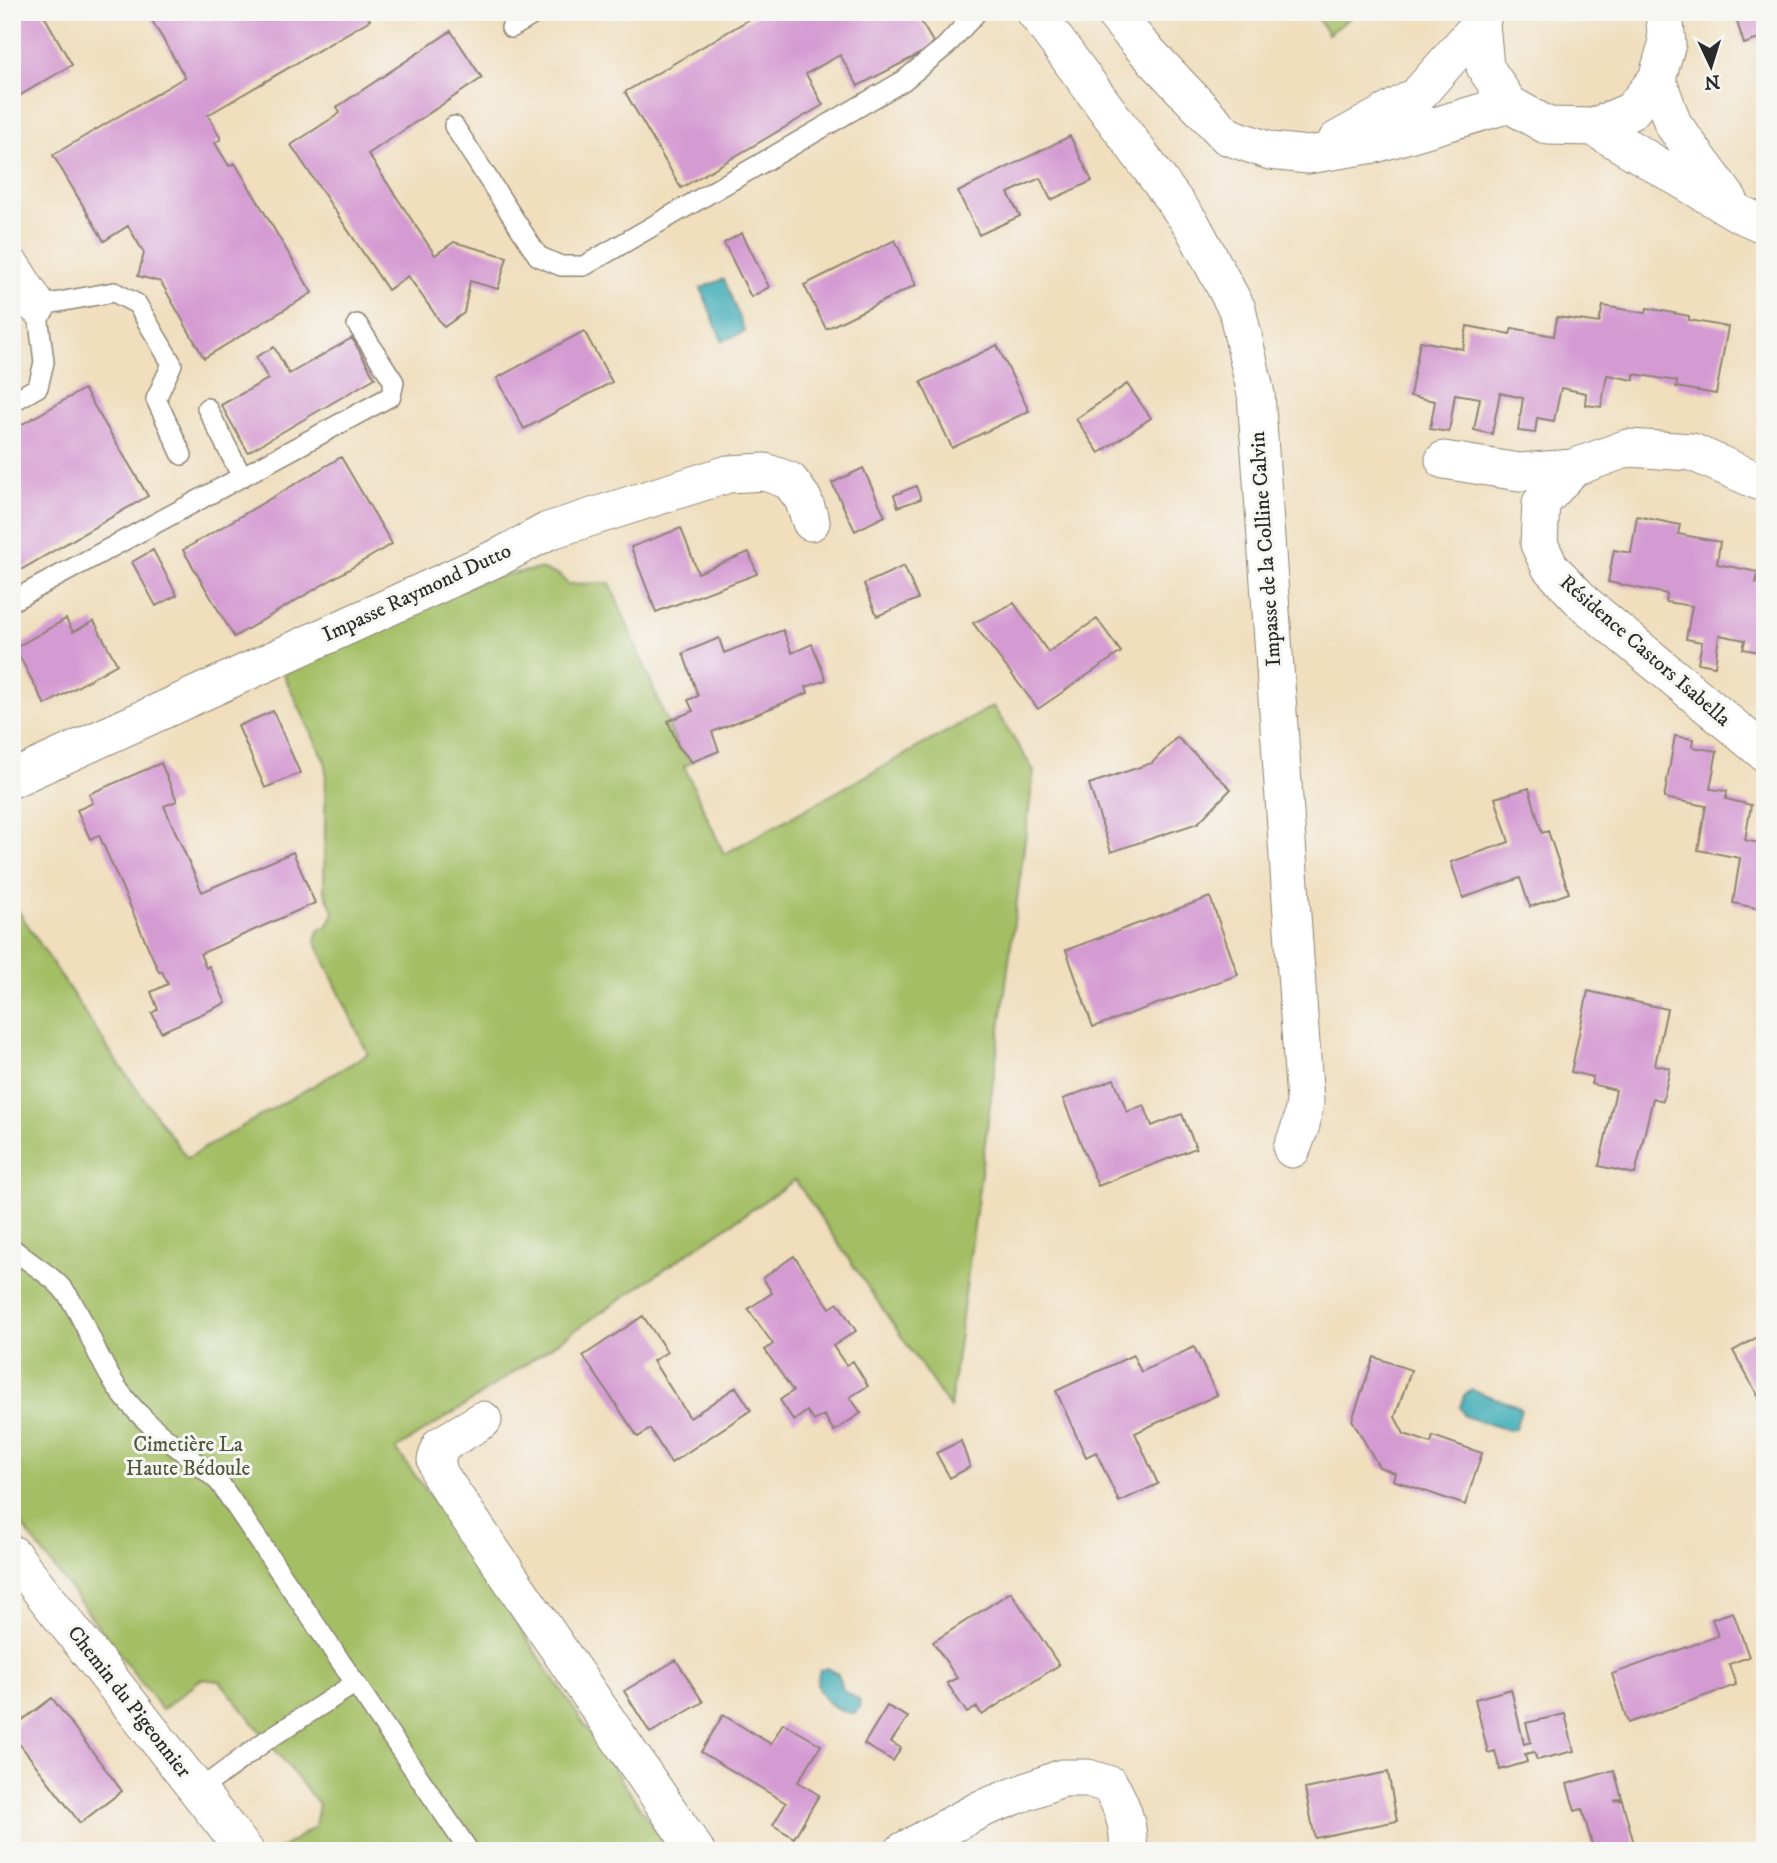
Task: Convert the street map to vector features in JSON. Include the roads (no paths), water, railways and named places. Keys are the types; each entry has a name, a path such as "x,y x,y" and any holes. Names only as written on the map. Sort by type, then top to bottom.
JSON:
{"street":[{"name":"Impasse de la Colline Calvin","path":"1035,12 1192,225 1237,309 1256,394 1305,1102 1301,1125 1292,1149"},
{"path":"1113,12 1227,136 1270,151 1308,155 1375,145 1509,104"},
{"path":"1483,18 1485,67 1509,104 1549,126 1593,127 1631,111 1657,79 1667,44 1664,12"},
{"path":"1308,155 1417,96 1483,18"},
{"path":"1657,79 1673,124 1752,219"},
{"path":"1593,127 1752,219"},
{"path":"12,267 37,306"},
{"name":"Résidence Castors Isabella","path":"1444,460 1518,472 1573,468 1628,448 1692,452 1765,484"},
{"name":"Résidence Castors Isabella","path":"1573,468 1541,503 1539,544 1550,567 1584,603 1765,753"},
{"name":"Impasse Raymond Dutto","path":"12,779 503,555 548,531 728,474 765,472 790,481 803,499 811,522"},
{"path":"483,1420 441,1445 436,1460 440,1475 696,1851"},
{"name":"Chemin du Pigeonnier","path":"12,1554 245,1851"},
{"path":"903,1851 981,1810 1062,1778 1088,1778 1110,1785 1122,1804 1129,1841 1128,1851"}],"lane":[{"path":"511,28 538,12"},
{"path":"454,126 538,256 561,266 584,266 903,81 946,46 976,12"},
{"path":"12,402 38,387 44,362 37,306 114,292 137,304 172,364 156,399 182,455"},
{"path":"12,601 391,396 394,382 357,324"},
{"path":"206,408 242,477"},
{"path":"12,1248 46,1272 68,1295 114,1384 136,1409 165,1438 219,1482 469,1851"},
{"path":"198,1791 267,1740 354,1684"}],"water":[{"path":"724,279 745,332 722,341 701,288"},
{"path":"1472,1390 1515,1405 1521,1410 1515,1429 1508,1430 1464,1416 1460,1407 1464,1395"},
{"path":"828,1668 838,1674 844,1690 859,1700 860,1707 855,1713 839,1709 825,1700 817,1678 820,1670"}],"park label":[{"name":"Cimetière La Haute Bédoule","path":"188,1457"}]}
